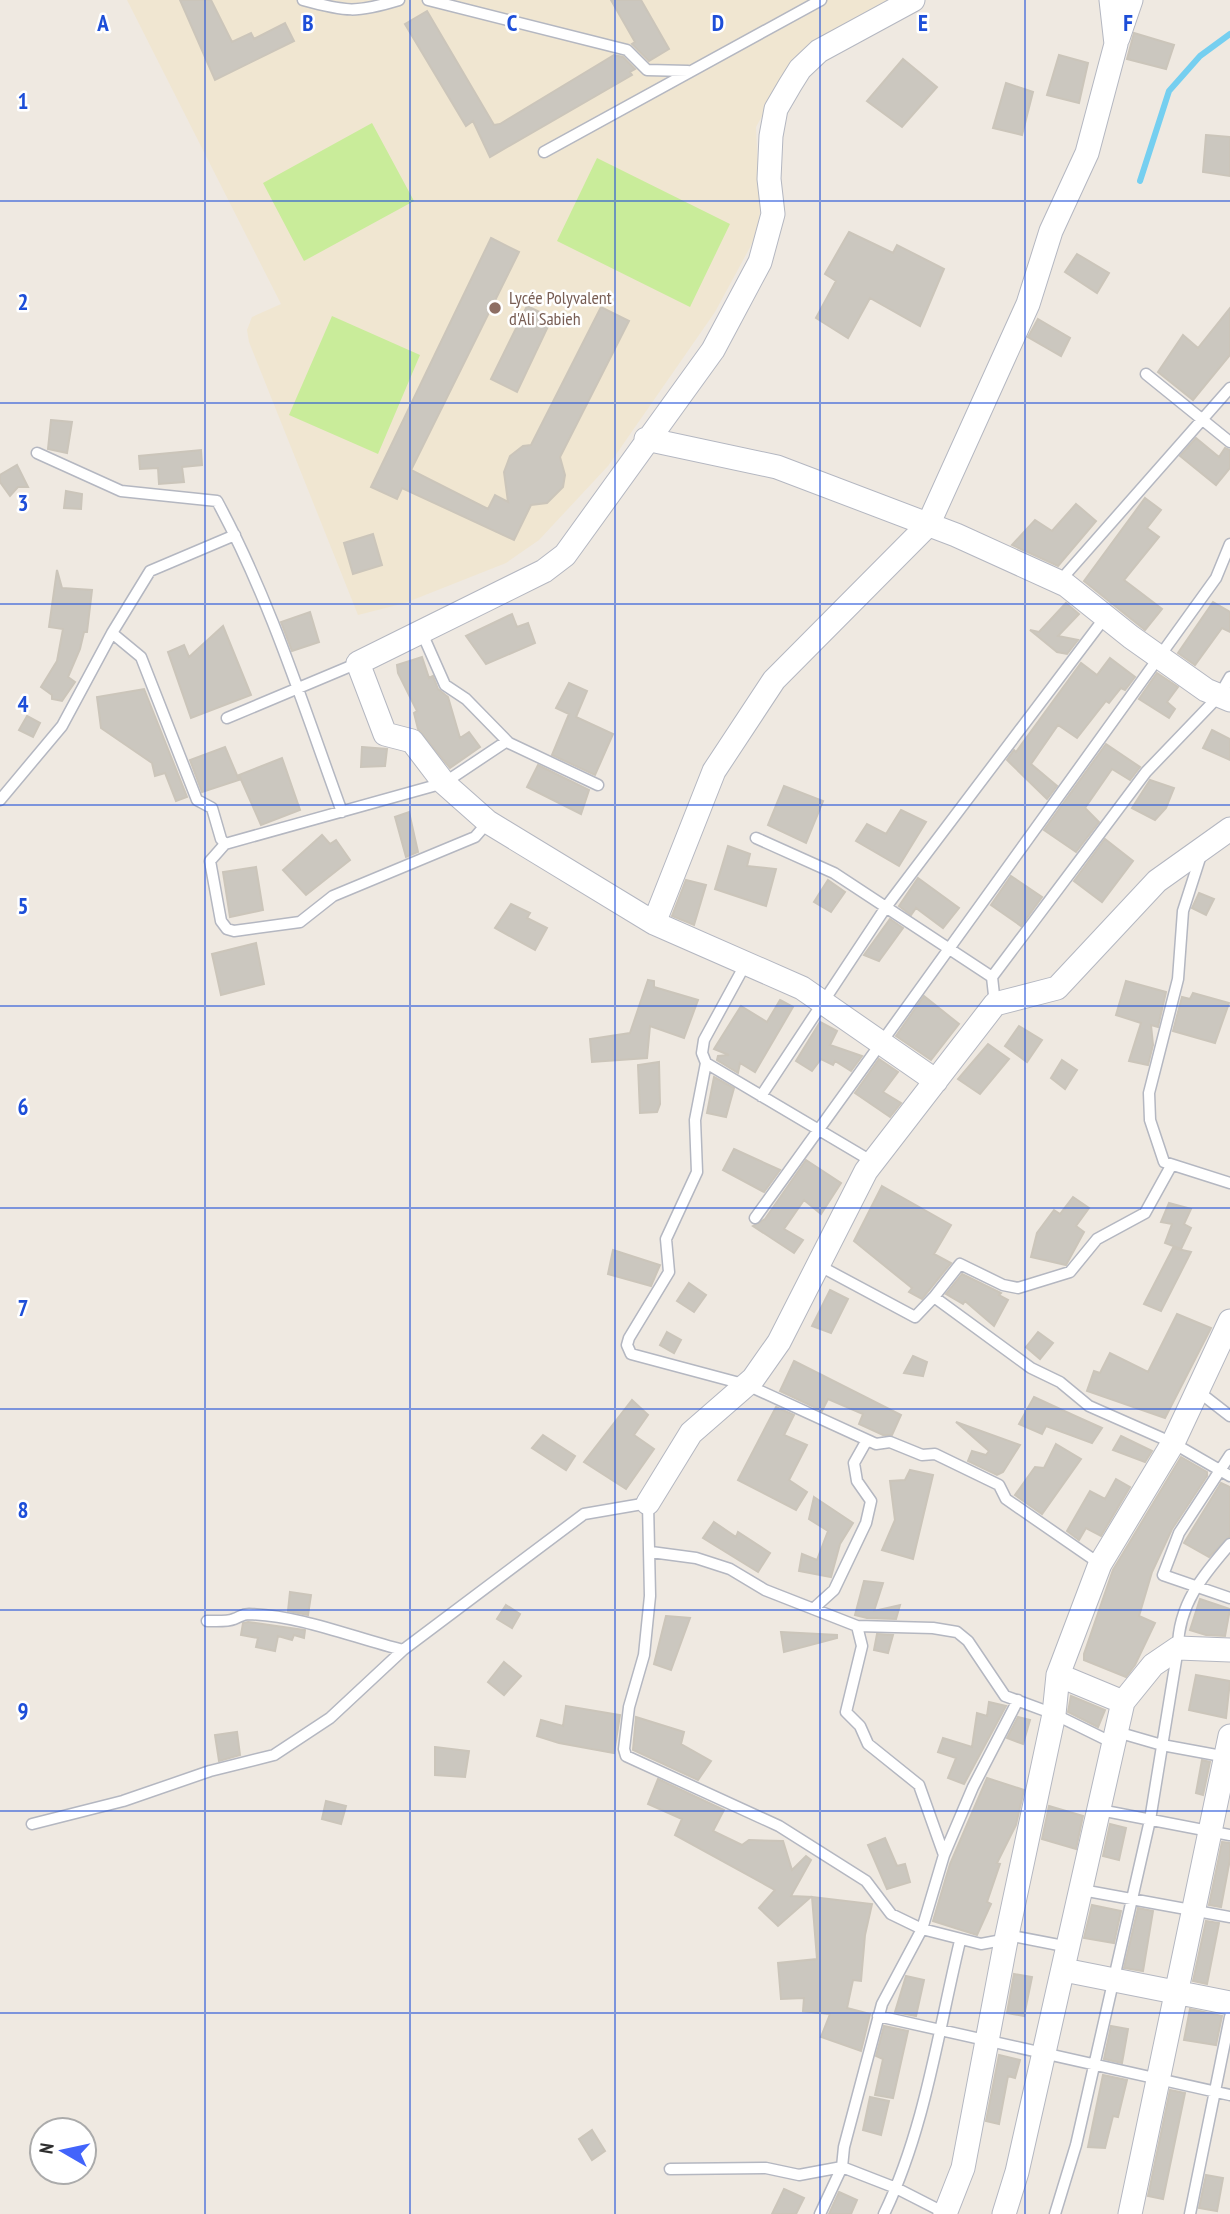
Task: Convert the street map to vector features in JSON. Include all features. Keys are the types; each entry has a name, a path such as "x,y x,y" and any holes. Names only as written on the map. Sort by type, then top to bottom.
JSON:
{"street":[{"path":"914,0 819,51 800,69 776,109 771,136 769,179 773,214 760,262 713,350 646,439 565,555 544,571 358,663 386,734 412,741 444,783 488,822 654,923 802,988 936,1081"},
{"path":"1111,0 1115,44"},
{"path":"654,923 715,771 774,680 928,525 1028,304 1051,231 1087,153 1115,44 1131,0"},
{"path":"646,439 778,467 928,525 1059,582 1159,657 1226,691"},
{"path":"648,1503 691,1433 747,1385 779,1342 873,1162 995,1004 1057,988 1157,881 1230,829"},
{"path":"946,2214 963,2168 1007,1935 1054,1714 1058,1675 1100,1564 1173,1443 1230,1321"},
{"path":"1004,2214 1064,1970 1123,1702 1153,1665 1178,1648 1230,1650"},
{"path":"1058,1675 1123,1702"},
{"path":"1130,2214 1195,1911 1221,1833 1229,1750"},
{"path":"1064,1970 1230,2003"}],"lane":[{"path":"303,0 341,11 362,12 400,0"},
{"path":"428,0 627,50 647,70 691,71"},
{"path":"544,152 821,0"},
{"path":"1146,374 1230,442"},
{"path":"1059,582 1230,388"},
{"path":"37,453 121,491 217,501 235,534 298,690 342,812"},
{"path":"0,800 62,726 112,633 150,571 235,534"},
{"path":"755,1218 1216,578 1230,544"},
{"path":"761,1096 886,907 1106,617"},
{"path":"112,633 141,657 197,800 212,808 225,844"},
{"path":"422,633 445,685 466,699 507,741 598,785"},
{"path":"227,718 358,663"},
{"path":"995,1004 992,977 1146,772 1226,691"},
{"path":"488,822 475,837 333,896 300,922 234,931 227,929 221,921 210,862 225,844 444,783 507,741"},
{"path":"755,838 834,873 992,977"},
{"path":"1202,849 1183,911 1178,979 1149,1093 1150,1120 1164,1162 1230,1183"},
{"path":"746,964 704,1040 702,1053 706,1063 695,1120 697,1172 667,1239 669,1272 627,1345 631,1354 747,1385 876,1444 890,1442 922,1455 935,1454 999,1485 1006,1499 1100,1564"},
{"path":"706,1063 873,1162"},
{"path":"818,1265 915,1317 960,1264 1003,1285 1018,1288 1070,1272 1097,1239 1145,1213 1171,1166"},
{"path":"934,1297 1031,1368 1060,1382 1089,1406 1173,1443 1226,1472"},
{"path":"1199,1392 1230,1416"},
{"path":"813,1609 834,1590 866,1522 871,1501 858,1481 854,1463 867,1440"},
{"path":"1230,1455 1226,1472 1180,1533 1163,1575 1230,1598"},
{"path":"32,1824 123,1801 210,1771 274,1755 330,1718 403,1650 583,1514 648,1503 651,1552 644,1655 629,1707 624,1749 626,1756 779,1826 866,1881 891,1914 922,1929 960,1941 986,1944 1007,1935 1069,1947"},
{"path":"1055,2214 1076,2146 1150,1820 1178,1648 1178,1630 1195,1585 1230,1544"},
{"path":"651,1552 696,1558 730,1569 765,1590 857,1626 933,1628 957,1632 968,1641 1005,1696 1116,1738 1162,1745 1229,1750"},
{"path":"207,1620 232,1621 245,1614 299,1619 329,1626 344,1635 403,1650"},
{"path":"857,1626 862,1646 846,1712 860,1726 869,1744 919,1785 944,1855"},
{"path":"820,2214 842,2167 844,2147 878,2016 922,1929 944,1855 973,1787 1017,1700"},
{"path":"1100,1810 1221,1833"},
{"path":"1082,1890 1230,1917"},
{"path":"884,2214 897,2188 919,2119 960,1941"},
{"path":"878,2016 1230,2095"},
{"path":"1190,2214 1230,2017"},
{"path":"670,2169 766,2168 799,2175 842,2167 897,2188 946,2214"}],"shaded area":[{"name":"Lycée Polyvalent d'Ali Sabieh","path":"127,0 898,0 792,62 756,127 760,213 755,238 715,312 608,466 539,540 506,563 405,603 358,615 249,342 247,330 252,317 281,304"}],"green space":[{"path":"372,123 414,201 304,261 263,183"},
{"path":"597,158 730,224 690,307 557,241"},
{"path":"332,316 420,355 378,454 289,415"}],"building":[{"path":"180,0 211,0 232,42 251,33 254,39 285,23 294,41 215,80"},
{"path":"611,0 641,0 669,49 649,61 632,44 635,42"},
{"path":"427,11 494,125 500,124 614,55 623,57 635,69 630,72 632,75 490,157 473,121 466,126 405,24"},
{"path":"1134,33 1174,45 1166,69 1127,59"},
{"path":"1059,55 1088,63 1079,103 1047,95"},
{"path":"903,59 937,87 902,127 867,101"},
{"path":"1006,83 1033,92 1022,135 993,128"},
{"path":"1206,135 1230,137 1230,176 1203,172"},
{"path":"849,232 893,253 897,245 944,269 920,326 870,298 848,338 816,318 836,281 825,274"},
{"path":"491,238 519,252 411,470 488,509 495,495 508,502 504,472 510,456 523,446 531,445 601,307 629,321 560,457 565,475 563,487 547,503 531,505 514,540 402,488 397,499 371,487"},
{"path":"1077,254 1109,273 1097,293 1065,272"},
{"path":"527,306 552,318 517,392 491,379"},
{"path":"1230,308 1230,355 1193,400 1158,372 1183,335 1198,348"},
{"path":"1038,319 1070,338 1061,356 1028,337"},
{"path":"51,420 72,422 67,453 48,449"},
{"path":"1196,438 1219,457 1225,448 1230,450 1230,468 1216,485 1180,456"},
{"path":"201,450 202,465 182,467 184,482 159,484 158,468 140,469 139,456"},
{"path":"17,465 28,487 18,487 10,496 0,482 0,475"},
{"path":"66,491 82,494 81,509 64,508"},
{"path":"1145,498 1161,510 1147,528 1159,537 1124,580 1162,609 1145,630 1084,581"},
{"path":"1076,504 1096,521 1058,566 1012,545 1035,520 1052,531"},
{"path":"373,534 382,565 353,574 344,543"},
{"path":"57,570 62,588 92,590 87,632 84,632 68,677 75,682 62,701 52,699 52,695 41,687 57,661 63,629 49,627"},
{"path":"1213,602 1230,612 1230,632 1222,628 1195,665 1178,653"},
{"path":"1066,603 1079,614 1058,636 1078,640 1067,654 1057,652 1030,630 1039,632"},
{"path":"310,612 319,642 292,651 281,622"},
{"path":"512,614 517,627 528,623 535,643 486,664 466,636"},
{"path":"223,626 251,695 191,718 168,652 184,645 189,657"},
{"path":"422,657 429,678 433,676 438,689 448,697 460,738 469,732 480,747 450,768 418,729 414,713 417,711 398,673 397,665"},
{"path":"1110,658 1135,677 1125,690 1121,688 1109,703 1106,701 1077,738 1058,725 1031,764 1057,786 1047,799 1007,760 1014,750 1016,752 1081,663 1097,675"},
{"path":"1157,673 1178,687 1167,702 1175,709 1169,718 1139,699"},
{"path":"569,683 587,691 576,717 613,734 595,775 552,755 569,714 556,708"},
{"path":"144,689 187,797 176,801 165,773 155,776 152,763 101,728 97,697"},
{"path":"27,716 40,723 33,737 19,730"},
{"path":"1212,730 1230,739 1230,760 1203,748"},
{"path":"1106,744 1140,767 1130,780 1112,769 1085,808 1099,822 1076,852 1044,830"},
{"path":"225,747 239,780 202,792 190,760"},
{"path":"362,747 387,749 385,766 361,767"},
{"path":"282,758 300,810 261,825 239,775"},
{"path":"538,765 589,790 581,814 527,787"},
{"path":"1150,780 1174,788 1166,808 1155,820 1132,808"},
{"path":"784,786 823,801 806,843 768,825"},
{"path":"901,810 926,822 899,866 856,841 867,824 886,834"},
{"path":"409,812 418,852 406,857 395,817"},
{"path":"322,835 330,844 336,840 350,860 306,895 283,870"},
{"path":"1105,839 1133,861 1102,902 1074,881"},
{"path":"728,846 750,854 747,866 776,869 766,906 715,889"},
{"path":"256,867 263,910 230,917 223,872"},
{"path":"1011,876 1042,897 1021,926 991,905"},
{"path":"918,878 959,908 943,928 916,908 911,915 899,906"},
{"path":"686,880 706,885 694,925 672,916"},
{"path":"828,880 845,892 831,912 814,902"},
{"path":"1199,893 1214,899 1206,915 1192,908"},
{"path":"511,904 530,913 527,918 547,928 535,950 495,928"},
{"path":"890,919 903,928 879,961 864,955"},
{"path":"256,943 264,984 221,995 212,954"},
{"path":"648,980 654,981 654,987 698,1000 684,1038 650,1026 647,1058 592,1062 590,1039 630,1033"},
{"path":"1126,981 1166,992 1158,1027 1151,1025 1153,1045 1148,1065 1129,1061 1141,1023 1116,1015"},
{"path":"1193,993 1229,1003 1215,1043 1173,1031 1182,997 1190,999"},
{"path":"924,996 959,1024 931,1060 896,1036"},
{"path":"780,1000 793,1007 755,1072 740,1063 738,1073 717,1060 718,1056 729,1055 714,1049 741,1006 767,1022"},
{"path":"820,1022 837,1031 830,1045 862,1056 851,1071 835,1061 833,1065 821,1059 812,1071 796,1061"},
{"path":"1019,1026 1042,1040 1027,1062 1005,1046"},
{"path":"988,1044 1009,1059 980,1094 958,1079"},
{"path":"879,1059 898,1072 883,1092 901,1103 890,1117 855,1093"},
{"path":"1062,1060 1077,1070 1065,1089 1051,1078"},
{"path":"659,1062 660,1104 657,1112 640,1113 638,1065"},
{"path":"714,1077 734,1088 726,1117 707,1113"},
{"path":"734,1149 780,1170 764,1192 723,1170"},
{"path":"806,1160 841,1183 821,1214 804,1200 784,1229 803,1240 794,1253 753,1226 765,1219"},
{"path":"882,1186 951,1225 934,1254 951,1263 922,1299 909,1292 912,1288 854,1241"},
{"path":"1073,1197 1089,1208 1076,1226 1084,1232 1066,1265 1031,1257 1037,1233 1054,1210 1060,1214"},
{"path":"1169,1203 1191,1209 1184,1224 1191,1228 1181,1249 1165,1243 1172,1224 1161,1222"},
{"path":"1173,1248 1191,1252 1161,1311 1144,1304"},
{"path":"613,1250 660,1265 651,1286 608,1274"},
{"path":"962,1274 1001,1293 999,1295 1008,1300 994,1326 965,1301 963,1304 946,1294"},
{"path":"689,1283 706,1295 694,1312 677,1301"},
{"path":"830,1290 848,1299 831,1333 812,1326"},
{"path":"1177,1314 1211,1328 1165,1418 1087,1391 1094,1371 1100,1373 1110,1353 1148,1372"},
{"path":"667,1332 681,1340 674,1353 660,1345"},
{"path":"1038,1332 1053,1343 1040,1359 1026,1347"},
{"path":"913,1356 927,1362 923,1376 904,1373"},
{"path":"794,1361 901,1415 892,1435 883,1435 859,1424 863,1414 828,1399 822,1411 780,1391"},
{"path":"1034,1397 1102,1428 1092,1443 1046,1426 1042,1434 1019,1424"},
{"path":"632,1400 648,1415 634,1435 654,1449 626,1489 584,1462"},
{"path":"776,1407 794,1415 784,1435 807,1445 789,1480 807,1492 796,1510 738,1480"},
{"path":"956,1422 1020,1445 1003,1472 997,1475 968,1461 972,1451 986,1455 989,1451"},
{"path":"543,1435 575,1456 566,1470 532,1448"},
{"path":"1121,1436 1152,1451 1145,1462 1113,1450"},
{"path":"1056,1444 1081,1459 1042,1514 1015,1495 1035,1467 1044,1468"},
{"path":"1181,1457 1207,1472 1207,1476 1172,1529 1152,1572 1139,1616 1155,1623 1135,1665 1126,1677 1084,1660 1084,1654 1113,1570"},
{"path":"910,1470 933,1475 913,1559 882,1550 895,1520 890,1481 905,1480"},
{"path":"1116,1479 1130,1487 1101,1536 1086,1528 1079,1540 1067,1531 1090,1491 1105,1499"},
{"path":"1221,1483 1230,1487 1230,1536 1209,1557 1184,1543"},
{"path":"814,1497 853,1523 840,1544 831,1577 799,1571 802,1554 817,1560 828,1531 809,1519"},
{"path":"714,1522 736,1537 738,1532 770,1553 758,1572 703,1538"},
{"path":"864,1581 883,1583 874,1611 900,1605 896,1619 855,1615"},
{"path":"290,1592 311,1595 308,1615 288,1611"},
{"path":"1200,1599 1230,1609 1225,1636 1206,1635 1190,1630"},
{"path":"506,1605 520,1614 512,1628 497,1619"},
{"path":"666,1616 690,1618 671,1670 654,1664"},
{"path":"243,1623 305,1630 304,1638 294,1635 292,1640 278,1636 275,1651 256,1647 258,1638 241,1635"},
{"path":"781,1632 837,1635 837,1638 784,1652"},
{"path":"877,1634 893,1635 888,1653 874,1650"},
{"path":"504,1662 521,1676 504,1695 488,1682"},
{"path":"1196,1675 1230,1681 1226,1718 1189,1710"},
{"path":"1071,1696 1105,1710 1098,1727 1068,1712"},
{"path":"989,1702 1006,1706 964,1784 948,1778 956,1758 938,1752 943,1738 972,1747 977,1713 987,1716"},
{"path":"566,1706 620,1715 614,1753 537,1736 541,1720 563,1726"},
{"path":"636,1717 684,1732 681,1744 711,1761 698,1780 633,1750"},
{"path":"1018,1717 1030,1720 1023,1744 1007,1738"},
{"path":"237,1732 240,1755 219,1761 215,1735"},
{"path":"435,1747 469,1751 465,1777 435,1775"},
{"path":"1202,1760 1210,1762 1203,1795 1196,1793"},
{"path":"987,1778 1024,1790 1016,1825 997,1863 1000,1864 987,1902 991,1904 977,1935 933,1921 950,1864"},
{"path":"658,1779 724,1810 713,1831 742,1845 749,1840 783,1841 792,1870 806,1856 811,1860 791,1896 811,1897 778,1926 759,1908 775,1890 675,1835 682,1819 648,1804"},
{"path":"326,1801 346,1806 341,1824 322,1819"},
{"path":"1049,1806 1083,1816 1076,1849 1042,1839"},
{"path":"1110,1824 1126,1828 1119,1860 1103,1856"},
{"path":"885,1838 897,1866 905,1864 910,1882 887,1889 868,1845"},
{"path":"1222,1842 1230,1843 1230,1859 1221,1907 1209,1905"},
{"path":"812,1897 872,1904 865,1935 861,1981 853,1980 847,2008 870,2014 861,2051 821,2037 830,2014 803,2011 804,1998 781,1999 778,1963 817,1959"},
{"path":"1092,1905 1121,1911 1114,1943 1084,1938"},
{"path":"1138,1908 1153,1911 1143,1971 1124,1968"},
{"path":"1206,1921 1219,1923 1207,1984 1193,1981"},
{"path":"1014,1974 1032,1977 1024,2016 1007,2013"},
{"path":"906,1976 924,1980 916,2016 895,2012"},
{"path":"1190,2009 1222,2016 1216,2045 1184,2040"},
{"path":"884,2026 908,2031 893,2098 875,2095 883,2059 876,2056"},
{"path":"1111,2026 1128,2029 1122,2063 1104,2059"},
{"path":"999,2055 1020,2060 1015,2078 1008,2076 999,2124 986,2121"},
{"path":"1103,2075 1127,2080 1118,2117 1113,2116 1105,2148 1088,2147"},
{"path":"1170,2090 1185,2093 1163,2199 1148,2196"},
{"path":"870,2097 889,2101 881,2135 863,2130"},
{"path":"592,2130 605,2151 592,2160 579,2139"},
{"path":"1206,2175 1223,2178 1217,2211 1199,2208"},
{"path":"784,2189 804,2198 796,2214 772,2214"},
{"path":"839,2192 857,2200 851,2214 829,2214"}],"waterway":[{"path":"1140,181 1169,91 1200,56 1230,34"}],"place":[{"name":"Lycée Polyvalent d'Ali Sabieh","path":"495,308"}]}
